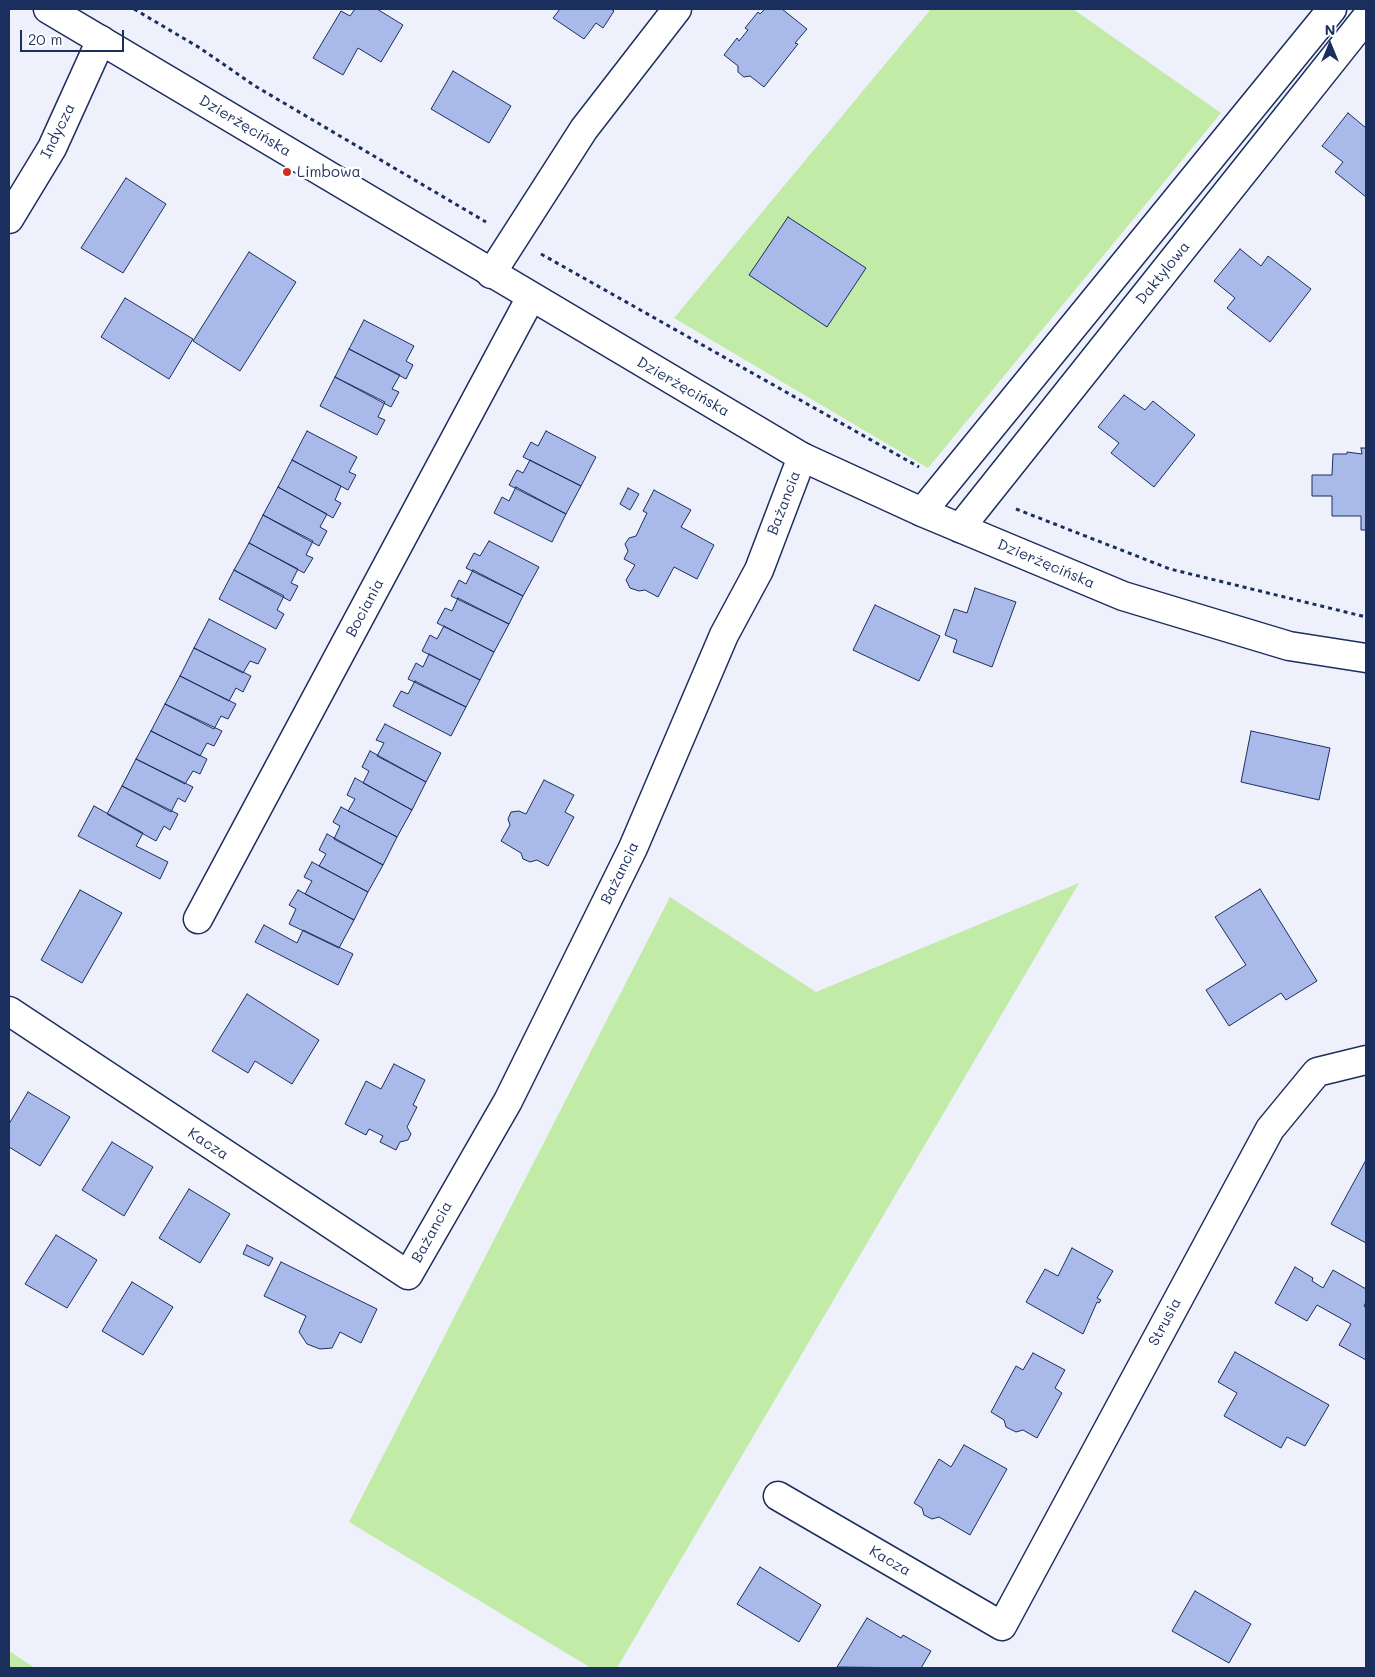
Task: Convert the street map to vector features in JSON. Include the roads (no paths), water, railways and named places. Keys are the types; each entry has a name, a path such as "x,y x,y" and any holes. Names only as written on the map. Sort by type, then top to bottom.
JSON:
{"street":[{"name":"Dzierżęcińska","path":"48,9 491,274 802,457 922,512 1123,596 1289,646 1366,658"},
{"path":"491,274 584,129 676,9"},
{"path":"922,512 948,483 1332,9"},
{"name":"Daktylowa","path":"960,528 1366,18"},
{"name":"Indycza","path":"9,219 52,148 101,40"},
{"name":"Bociania","path":"198,918 532,297"},
{"name":"Bażancia","path":"408,1275 508,1101 633,848 724,635 758,570 802,457"},
{"name":"Kacza","path":"9,1011 408,1275"},
{"name":"Strusia","path":"1002,1626 1270,1130 1317,1072 1366,1060"},
{"name":"Kacza","path":"778,1496 1002,1626"}],"place":[{"name":"Limbowa","path":"287,172"}]}
